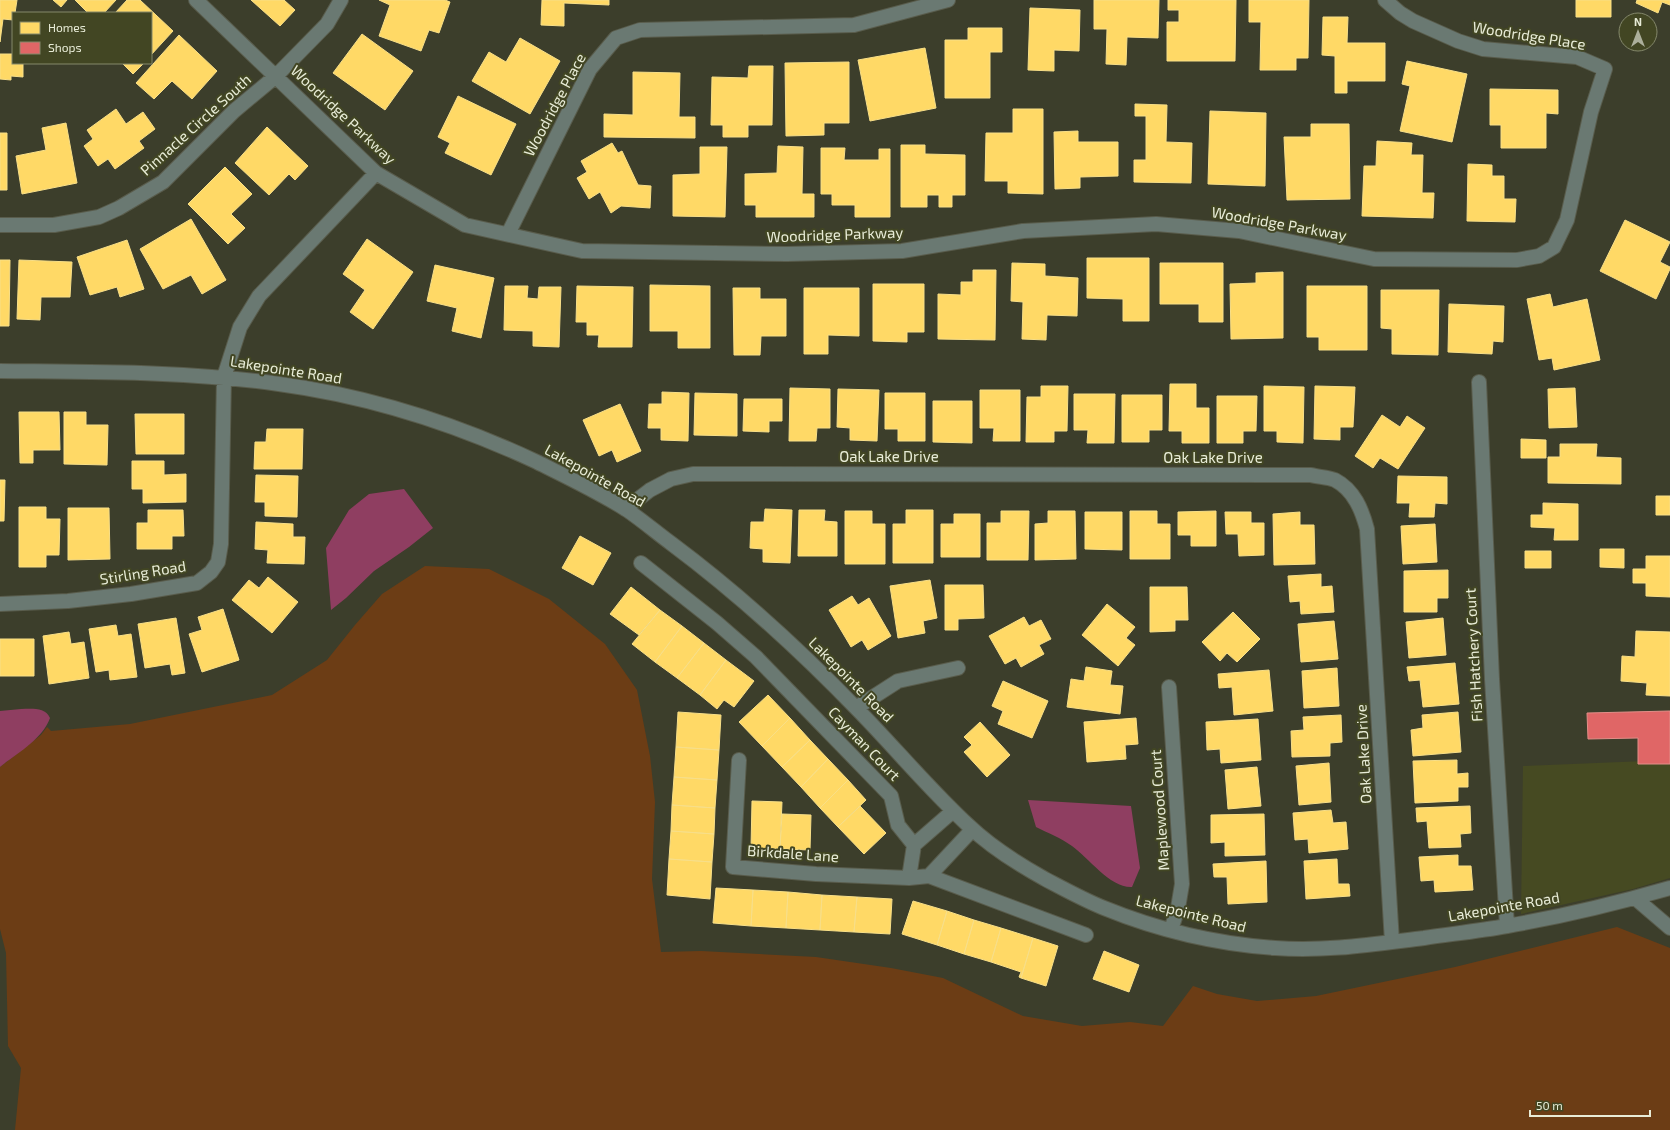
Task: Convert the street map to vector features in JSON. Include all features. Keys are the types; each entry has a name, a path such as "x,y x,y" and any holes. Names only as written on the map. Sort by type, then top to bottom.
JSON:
{"street":[{"name":"Woodridge Parkway","path":"196,0 376,173 465,225 582,251 787,254 902,251 1023,231 1156,224 1239,231 1374,258 1517,260 1539,256 1554,247"},
{"name":"Pinnacle Circle South","path":"0,224 54,225 99,217 119,208 163,182 234,111 276,76 327,24 340,0"},
{"name":"Woodridge Place","path":"508,234 590,69 616,38 640,30 854,25 948,0"},
{"name":"Woodridge Place","path":"1385,0 1400,13 1413,21 1458,42 1484,49 1577,57 1605,69 1591,112 1566,220 1554,247"},
{"name":"Stirling Road","path":"0,604 68,601 131,594 197,582 211,572 218,562 221,544 224,377 240,327 259,296 376,173"},
{"name":"Lakepointe Road","path":"0,371 163,373 224,377 283,384 349,397 450,426 503,447 548,468 625,509 706,570 777,631 856,708 972,830 997,849 1028,869 1099,906 1171,930 1242,945 1278,949 1326,949 1392,942 1506,926 1635,898"},
{"name":"Fish Hatchery Court","path":"1479,382 1492,679 1506,926"},
{"name":"Oak Lake Drive","path":"625,509 657,486 671,479 692,474 1303,475 1335,480 1351,493 1362,510 1368,529 1392,942"},
{"name":"Cayman Court","path":"642,563 718,623 750,652 869,773 891,796 898,825 914,845"},
{"path":"856,708 898,682 958,668"},
{"name":"Maplewood Court","path":"1169,687 1182,884 1178,908 1171,930"},
{"name":"Birkdale Lane","path":"739,760 733,867 816,874 909,878"},
{"path":"953,811 914,845 909,878 929,876 1086,935"},
{"path":"929,876 972,830"},
{"path":"1635,898 1670,888"},
{"path":"1635,898 1670,928"}],"shaded area":[{"path":"404,489 433,528 409,547 374,571 331,610 326,548 349,510 369,494"},
{"path":"425,566 489,569 549,599 605,644 637,690 650,756 655,802 652,879 661,952 701,951 816,957 891,968 943,978 1023,1016 1082,1026 1130,1022 1163,1026 1193,986 1217,994 1257,1001 1316,996 1455,967 1617,927 1670,948 1670,1130 15,1130 21,1068 8,1046 6,953 0,929 0,767 41,735 47,727 51,731 130,724 272,695 327,660 382,594"},
{"path":"21,709 42,710 48,714 50,718 41,733 35,739 0,767 0,711"},
{"path":"1670,760 1670,878 1633,889 1521,914 1523,766"},
{"path":"1028,800 1131,806 1140,868 1132,887 1116,883 1108,878 1072,846 1036,827"}],"building: Homes":[{"path":"0,0 17,0 15,12 12,12 12,20 3,19 0,42"},
{"path":"53,0 67,0 61,7"},
{"path":"75,0 116,0 105,12 87,12"},
{"path":"127,0 140,0 173,31 152,54 152,12 116,12"},
{"path":"251,0 284,0 295,10 280,26"},
{"path":"379,0 445,0 450,2 439,33 429,30 421,51 379,36 390,5"},
{"path":"542,0 609,0 609,5 564,3 564,26 541,25"},
{"path":"1094,0 1159,0 1158,38 1127,37 1126,65 1106,64 1107,29 1094,29"},
{"path":"1168,0 1236,0 1235,61 1167,61 1167,22 1179,22 1179,10 1168,10"},
{"path":"1249,0 1309,0 1308,58 1296,58 1296,70 1260,70 1261,22 1249,22"},
{"path":"1576,0 1611,0 1611,17 1576,17"},
{"path":"1637,0 1670,0 1670,5 1662,2 1658,13 1636,3"},
{"path":"1030,8 1080,10 1079,51 1054,50 1054,71 1028,70"},
{"path":"1323,17 1348,17 1347,43 1385,43 1385,81 1347,81 1347,93 1335,93 1335,56 1322,55"},
{"path":"968,28 1002,28 1002,52 990,52 990,98 945,98 945,40 968,40"},
{"path":"362,34 413,71 385,110 333,73"},
{"path":"179,35 217,71 192,99 172,81 154,99 136,83"},
{"path":"520,38 560,61 530,114 472,81 489,52 506,62"},
{"path":"925,48 936,108 870,121 858,60"},
{"path":"0,54 12,54 12,64 23,64 23,77 11,76 11,80 0,79"},
{"path":"1407,61 1467,74 1452,142 1400,131 1410,86 1402,84"},
{"path":"849,62 849,123 824,123 824,135 786,136 785,63"},
{"path":"123,64 143,64 133,74"},
{"path":"749,66 773,66 772,125 748,125 748,137 723,137 723,125 711,125 712,77 748,78"},
{"path":"633,72 680,73 679,117 695,117 695,138 604,137 604,114 633,115"},
{"path":"1490,89 1558,90 1558,114 1546,113 1546,148 1501,148 1501,125 1490,125"},
{"path":"458,96 516,124 491,175 445,153 450,143 438,137"},
{"path":"1135,104 1167,105 1166,142 1192,143 1191,183 1134,182 1134,160 1146,160 1146,116 1135,116"},
{"path":"116,109 126,124 143,112 155,129 139,141 144,148 115,169 108,159 98,166 84,146 93,139 87,130"},
{"path":"1013,109 1043,109 1043,194 1008,193 1008,181 985,181 986,133 1013,133"},
{"path":"1210,111 1266,113 1265,186 1208,184"},
{"path":"66,123 77,183 22,194 16,156 46,150 42,128"},
{"path":"1311,124 1349,124 1350,199 1287,200 1284,137 1311,137"},
{"path":"267,127 308,166 295,180 289,174 269,195 235,163"},
{"path":"1078,131 1078,142 1118,142 1118,176 1080,177 1080,188 1055,189 1054,132"},
{"path":"0,133 7,133 7,190 0,190"},
{"path":"1377,141 1412,143 1411,155 1423,155 1422,193 1434,193 1433,218 1362,216 1364,166 1376,166"},
{"path":"612,143 618,153 622,151 638,185 651,186 650,208 621,206 611,213 600,192 589,199 577,178 587,172 581,161"},
{"path":"901,145 925,145 925,154 965,155 965,195 952,195 952,207 939,207 939,195 927,195 927,207 901,207"},
{"path":"778,146 803,147 802,194 814,194 814,217 756,217 756,205 745,205 745,174 777,173"},
{"path":"700,147 727,147 725,217 673,216 673,175 700,174"},
{"path":"821,148 845,148 844,160 879,160 879,149 890,149 890,217 855,217 855,205 832,205 832,194 821,194"},
{"path":"1468,164 1492,165 1492,176 1504,176 1504,199 1516,199 1515,222 1467,221"},
{"path":"225,167 252,194 231,214 245,228 228,244 188,204"},
{"path":"191,219 226,280 202,294 191,275 163,289 140,249"},
{"path":"1625,220 1670,242 1660,262 1670,267 1670,269 1656,299 1600,271"},
{"path":"367,239 413,272 373,329 350,312 365,290 343,274"},
{"path":"127,240 144,289 120,297 117,287 90,295 77,257"},
{"path":"1087,258 1149,258 1149,321 1123,321 1123,299 1087,298"},
{"path":"0,260 10,260 9,326 0,326"},
{"path":"19,260 72,262 70,297 41,297 40,320 17,319"},
{"path":"1012,263 1045,264 1045,276 1078,278 1077,316 1047,315 1046,340 1022,339 1023,302 1011,301"},
{"path":"1160,263 1223,263 1223,322 1199,322 1199,304 1160,304"},
{"path":"435,265 494,278 481,338 452,331 457,308 427,301"},
{"path":"973,270 996,270 995,340 938,339 938,294 961,295 961,282 973,282"},
{"path":"1283,272 1283,338 1231,339 1230,284 1256,283 1256,273"},
{"path":"873,284 924,284 924,332 907,332 907,342 873,341"},
{"path":"650,285 710,286 710,348 678,348 678,331 650,331"},
{"path":"505,286 528,286 527,298 538,299 539,287 561,287 559,347 533,346 533,331 504,330"},
{"path":"577,286 633,287 632,347 598,347 599,335 587,335 587,322 576,322"},
{"path":"1307,286 1367,286 1367,350 1319,350 1319,337 1307,337"},
{"path":"733,288 760,288 760,299 786,299 786,336 761,336 760,355 734,355"},
{"path":"804,288 859,288 859,336 828,335 828,354 804,354"},
{"path":"1381,290 1439,290 1438,355 1392,354 1392,329 1381,328"},
{"path":"1550,294 1553,307 1587,299 1600,360 1554,370 1552,358 1539,360 1527,299"},
{"path":"1449,304 1504,306 1503,342 1493,341 1492,354 1448,352"},
{"path":"1170,384 1196,384 1196,408 1209,408 1209,443 1182,443 1182,431 1169,431"},
{"path":"1041,386 1068,386 1067,431 1054,431 1054,442 1026,442 1027,397 1041,397"},
{"path":"1264,386 1304,387 1303,443 1277,442 1277,431 1264,431"},
{"path":"1315,386 1355,387 1353,427 1340,427 1340,440 1314,439"},
{"path":"790,388 830,389 830,428 817,428 816,441 789,441"},
{"path":"1575,388 1577,427 1549,428 1548,389"},
{"path":"838,389 879,390 877,441 850,440 850,428 837,427"},
{"path":"980,390 1020,390 1020,441 993,441 994,428 980,428"},
{"path":"662,392 689,393 688,441 661,440 661,428 648,428 649,404 662,404"},
{"path":"695,393 737,394 737,436 694,435"},
{"path":"885,393 925,393 925,441 898,441 898,429 885,429"},
{"path":"1074,394 1115,394 1114,443 1087,443 1088,430 1074,430"},
{"path":"1122,395 1162,395 1162,430 1149,430 1149,442 1122,442"},
{"path":"1217,396 1257,396 1256,431 1243,431 1243,443 1217,443"},
{"path":"744,399 782,399 782,421 769,421 769,432 743,431"},
{"path":"933,401 972,401 972,443 933,442"},
{"path":"620,404 641,451 617,462 612,450 599,456 583,420"},
{"path":"19,412 59,412 60,450 33,450 33,463 20,463"},
{"path":"64,412 86,412 86,425 108,425 107,465 64,464"},
{"path":"135,414 184,414 184,454 136,454"},
{"path":"1382,415 1400,427 1407,416 1425,428 1398,469 1380,458 1373,468 1355,456"},
{"path":"267,429 303,429 302,469 254,469 255,442 266,442"},
{"path":"1521,439 1546,440 1546,458 1521,458"},
{"path":"1560,444 1597,444 1596,457 1621,458 1621,484 1548,483 1548,457 1560,457"},
{"path":"132,461 164,461 164,475 186,474 186,502 143,503 143,489 132,489"},
{"path":"256,475 298,476 297,517 265,516 265,502 255,502"},
{"path":"1398,476 1447,477 1447,504 1435,503 1434,517 1409,517 1410,503 1397,503"},
{"path":"0,480 5,480 4,521 0,521"},
{"path":"1656,496 1670,496 1670,515 1656,515"},
{"path":"1543,503 1578,504 1578,540 1554,540 1555,528 1531,527 1531,515 1543,515"},
{"path":"19,507 46,507 46,519 60,519 59,555 46,555 46,567 19,567"},
{"path":"68,508 109,508 110,559 68,560"},
{"path":"765,509 792,510 790,563 763,562 763,549 750,548 751,522 764,522"},
{"path":"148,510 183,510 184,536 172,536 172,549 137,549 137,523 148,523"},
{"path":"799,510 825,510 824,521 837,522 837,556 798,556"},
{"path":"906,510 933,510 933,563 893,563 893,524 906,524"},
{"path":"845,511 872,511 872,524 885,524 885,564 845,564"},
{"path":"1001,511 1029,511 1028,560 987,560 987,523 1001,523"},
{"path":"1048,511 1075,511 1076,559 1035,560 1035,524 1048,523"},
{"path":"1130,511 1157,511 1157,524 1170,524 1170,559 1130,559"},
{"path":"1216,511 1216,546 1191,546 1191,535 1178,535 1178,512"},
{"path":"1085,512 1122,512 1122,550 1085,549"},
{"path":"1225,512 1251,512 1251,523 1264,523 1264,555 1239,556 1238,534 1226,534"},
{"path":"1300,512 1300,525 1314,525 1315,564 1274,565 1273,514"},
{"path":"954,514 980,514 980,557 941,557 941,524 954,524"},
{"path":"256,522 293,524 293,537 305,537 304,564 267,563 268,550 255,549"},
{"path":"1435,524 1437,562 1403,564 1401,526"},
{"path":"580,536 611,553 593,585 562,568"},
{"path":"1600,549 1624,549 1624,568 1600,567"},
{"path":"1525,551 1551,551 1551,568 1525,568"},
{"path":"1646,556 1670,556 1670,597 1646,596 1646,583 1633,583 1633,569 1646,569"},
{"path":"1448,570 1448,598 1437,598 1437,612 1404,612 1404,571"},
{"path":"1321,574 1321,587 1332,586 1334,612 1301,614 1300,601 1290,602 1288,576"},
{"path":"268,577 298,602 272,633 232,600 249,580 259,588"},
{"path":"930,580 937,618 923,621 925,633 898,638 890,586"},
{"path":"945,585 983,585 984,618 958,619 958,630 945,630"},
{"path":"631,587 660,610 639,635 610,614"},
{"path":"1150,587 1187,587 1188,620 1175,620 1175,631 1150,632"},
{"path":"852,596 858,605 869,598 891,636 868,650 862,640 851,647 829,610"},
{"path":"1107,604 1135,627 1126,638 1135,645 1118,666 1082,635"},
{"path":"223,609 239,660 202,672 189,634 202,630 198,617"},
{"path":"660,610 682,626 655,662 632,644"},
{"path":"1233,612 1260,639 1237,662 1227,653 1220,661 1202,642"},
{"path":"1024,617 1029,626 1041,620 1051,639 1039,645 1044,654 1021,667 1016,658 1005,664 989,636"},
{"path":"176,618 185,673 172,675 170,664 145,668 138,624"},
{"path":"1443,618 1446,655 1409,658 1406,622"},
{"path":"1334,621 1338,659 1301,662 1298,624"},
{"path":"116,625 118,636 131,634 137,677 110,680 109,670 96,672 89,629"},
{"path":"682,626 704,643 677,678 655,662"},
{"path":"1636,631 1670,632 1670,696 1646,695 1647,683 1621,681 1622,656 1635,657"},
{"path":"69,632 71,644 84,642 89,678 49,684 43,636"},
{"path":"0,639 34,639 34,676 0,676"},
{"path":"704,643 726,660 700,695 677,678"},
{"path":"726,660 754,681 734,707 724,700 717,709 700,695"},
{"path":"1455,663 1459,704 1423,707 1420,680 1409,681 1407,667"},
{"path":"1086,667 1112,671 1110,685 1123,686 1120,714 1067,707 1071,679 1084,681"},
{"path":"1337,668 1339,706 1304,708 1302,671"},
{"path":"1269,670 1273,711 1234,715 1232,687 1219,688 1218,674"},
{"path":"1003,681 1048,701 1032,738 998,724 1003,711 992,706"},
{"path":"768,695 790,718 762,746 739,722"},
{"path":"678,712 721,715 719,750 676,747"},
{"path":"1458,712 1461,752 1413,756 1411,730 1423,728 1422,715"},
{"path":"1341,715 1342,742 1330,743 1330,756 1292,757 1291,731 1304,730 1303,717"},
{"path":"790,718 810,740 782,767 762,746"},
{"path":"1136,718 1138,744 1125,745 1126,759 1087,762 1084,722"},
{"path":"1258,719 1261,760 1221,763 1220,749 1207,750 1206,722"},
{"path":"980,722 1010,755 987,777 964,752 972,745 964,737"},
{"path":"810,740 828,759 801,787 782,767"},
{"path":"676,747 719,750 717,780 674,777"},
{"path":"828,759 848,780 820,808 801,787"},
{"path":"1457,760 1457,774 1468,773 1468,787 1458,787 1458,801 1415,803 1413,761"},
{"path":"1329,763 1331,802 1299,805 1296,766"},
{"path":"1257,767 1261,806 1228,809 1225,770"},
{"path":"674,777 717,780 715,808 672,805"},
{"path":"848,780 866,800 838,827 820,808"},
{"path":"752,801 782,802 780,849 751,848"},
{"path":"672,805 715,808 714,834 671,831"},
{"path":"860,806 886,833 864,854 838,827"},
{"path":"1470,806 1471,833 1460,834 1461,847 1429,848 1427,821 1417,822 1416,808"},
{"path":"1331,810 1333,823 1346,822 1348,849 1309,853 1308,839 1295,840 1293,813"},
{"path":"782,814 811,815 810,850 780,849"},
{"path":"1264,814 1265,855 1225,856 1225,842 1211,843 1211,815"},
{"path":"671,831 714,834 712,862 669,859"},
{"path":"1458,855 1458,866 1471,866 1473,890 1435,892 1434,880 1421,881 1419,857"},
{"path":"669,859 712,862 710,899 667,895"},
{"path":"1337,859 1338,884 1349,884 1350,896 1306,899 1304,861"},
{"path":"1266,861 1267,902 1228,904 1227,877 1214,877 1213,864"},
{"path":"716,888 753,890 751,926 713,923"},
{"path":"753,890 788,892 786,928 751,926"},
{"path":"788,892 822,895 820,930 786,928"},
{"path":"822,895 857,897 854,932 820,930"},
{"path":"857,897 892,899 890,934 854,932"},
{"path":"913,901 947,911 937,945 902,934"},
{"path":"947,911 974,920 964,954 937,945"},
{"path":"974,920 1001,928 991,962 964,954"},
{"path":"1001,928 1033,938 1021,978 1019,977 1021,972 991,962"},
{"path":"1033,938 1058,946 1046,986 1021,978"},
{"path":"1104,951 1139,965 1129,992 1093,979"}],"building: Shops":[{"path":"1670,711 1670,764 1638,764 1638,738 1588,739 1587,713"}]}
